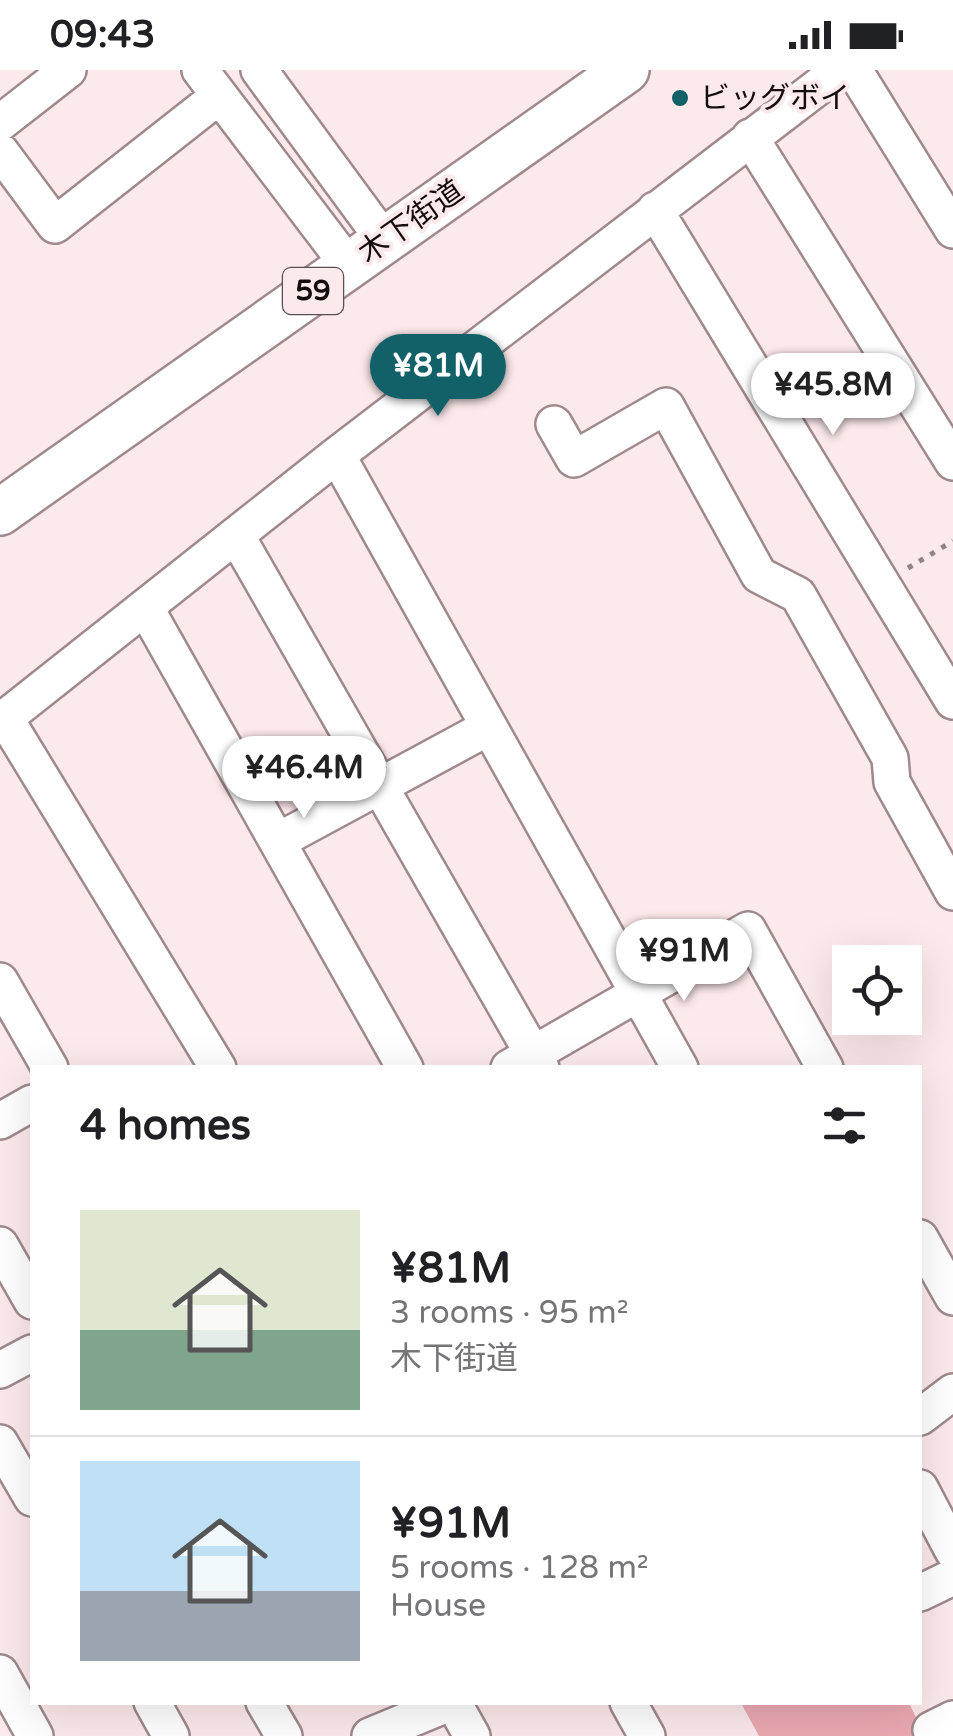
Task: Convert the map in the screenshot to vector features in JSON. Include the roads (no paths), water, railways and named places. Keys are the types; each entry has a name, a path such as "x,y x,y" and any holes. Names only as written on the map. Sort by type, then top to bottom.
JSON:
{"main road":[{"name":"木下街道","path":"0,512 612,74"}],"street":[{"path":"0,123 68,70"},
{"path":"259,70 366,253"},
{"path":"216,1065 2,720 337,456 840,70"},
{"path":"854,70 953,230"},
{"path":"0,151 55,225 210,83 366,253"},
{"path":"750,137 953,462"},
{"path":"656,210 953,701"},
{"path":"554,424 574,460 666,406 759,574 798,595 890,758 892,782 953,892"},
{"path":"337,456 678,1065"},
{"path":"236,535 381,786 528,1063 748,930 822,1065"},
{"path":"145,607 403,1065"},
{"path":"278,841 489,728"},
{"path":"0,981 48,1065"},
{"path":"0,1121 30,1104"},
{"path":"922,1242 953,1298"},
{"path":"0,1245 30,1298"},
{"path":"0,1370 30,1354"},
{"path":"922,1415 953,1392"},
{"path":"0,1443 30,1495"},
{"path":"922,1492 953,1551"},
{"path":"922,1592 953,1577"},
{"path":"0,1673 35,1736"},
{"path":"154,1705 171,1736"},
{"path":"266,1705 284,1736"},
{"path":"370,1736 435,1705 472,1736"},
{"path":"630,1705 647,1736"}],"place":[{"name":"ビッグボイ","path":"680,98"}]}
